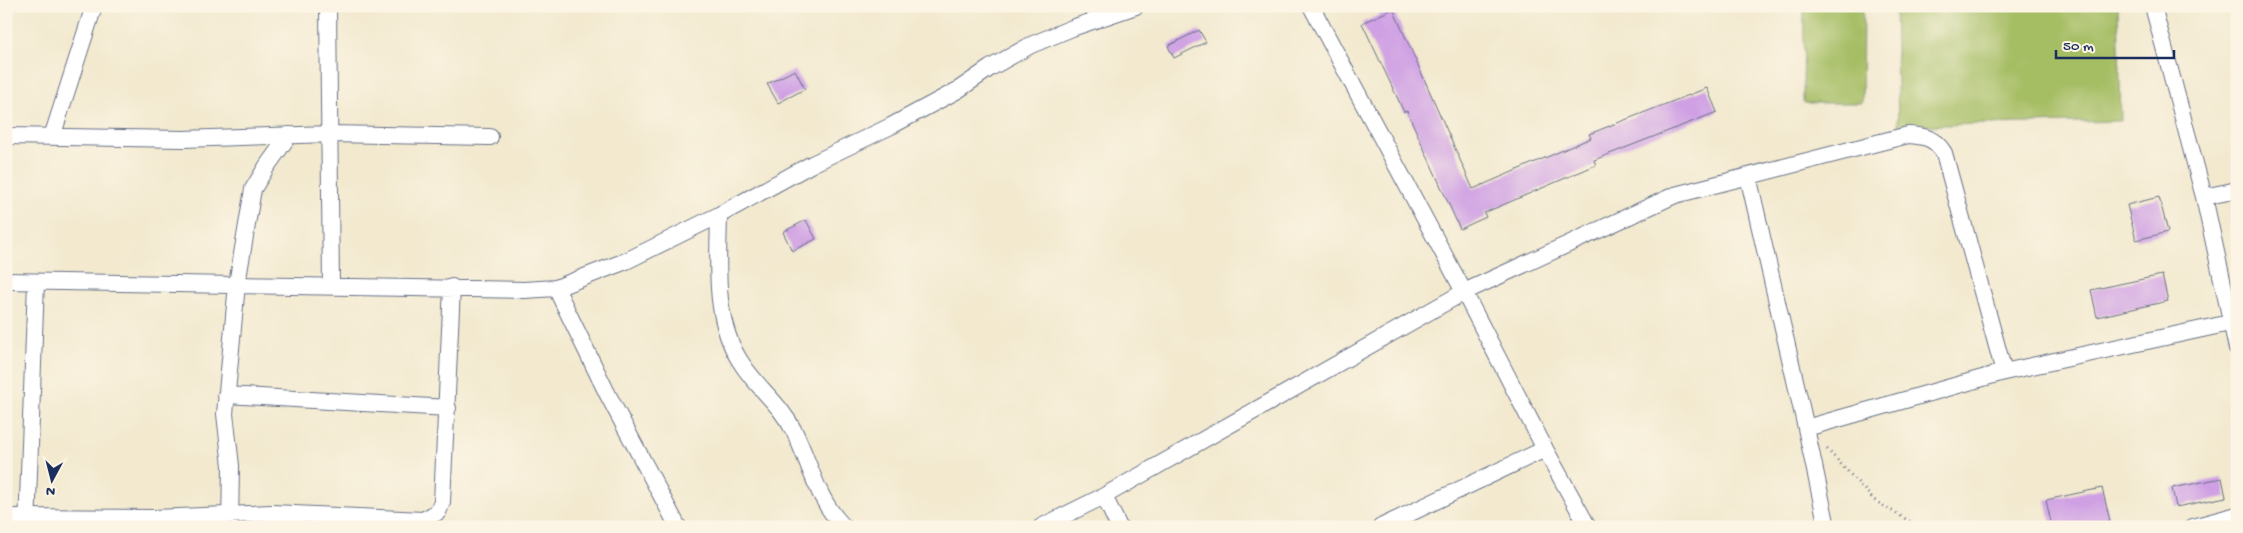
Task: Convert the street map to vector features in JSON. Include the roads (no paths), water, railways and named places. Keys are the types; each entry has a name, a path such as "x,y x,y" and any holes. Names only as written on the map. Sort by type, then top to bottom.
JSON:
{"street":[{"path":"52,137 94,6"},
{"path":"328,6 331,285"},
{"path":"6,281 452,287 524,290 556,288 626,261 719,216 812,164 891,126 958,90 990,68 1031,45 1072,28 1136,6"},
{"path":"1311,6 1588,527"},
{"path":"2153,6 2204,197 2230,323 2237,348"},
{"path":"6,136 183,139 329,134 490,137"},
{"path":"230,521 231,466 225,414 237,284 254,190 267,166 289,135"},
{"path":"1041,527 1104,496 1464,292 1675,195 1908,135 1922,136 1934,140 1944,153 2004,372"},
{"path":"1748,176 1827,527"},
{"path":"2204,197 2237,190"},
{"path":"719,216 718,284 727,335 742,364 779,405 796,434 808,468 830,512 844,527"},
{"path":"27,522 36,282"},
{"path":"6,517 27,522 155,518 230,521 272,513 423,520 432,516 438,512 442,502 448,408 452,287"},
{"path":"556,288 608,395 678,527"},
{"path":"1806,428 2004,372 2230,323"},
{"path":"226,395 448,408"},
{"path":"1381,527 1545,449"},
{"path":"1104,496 1119,527"},
{"path":"2192,527 2237,515"}]}
